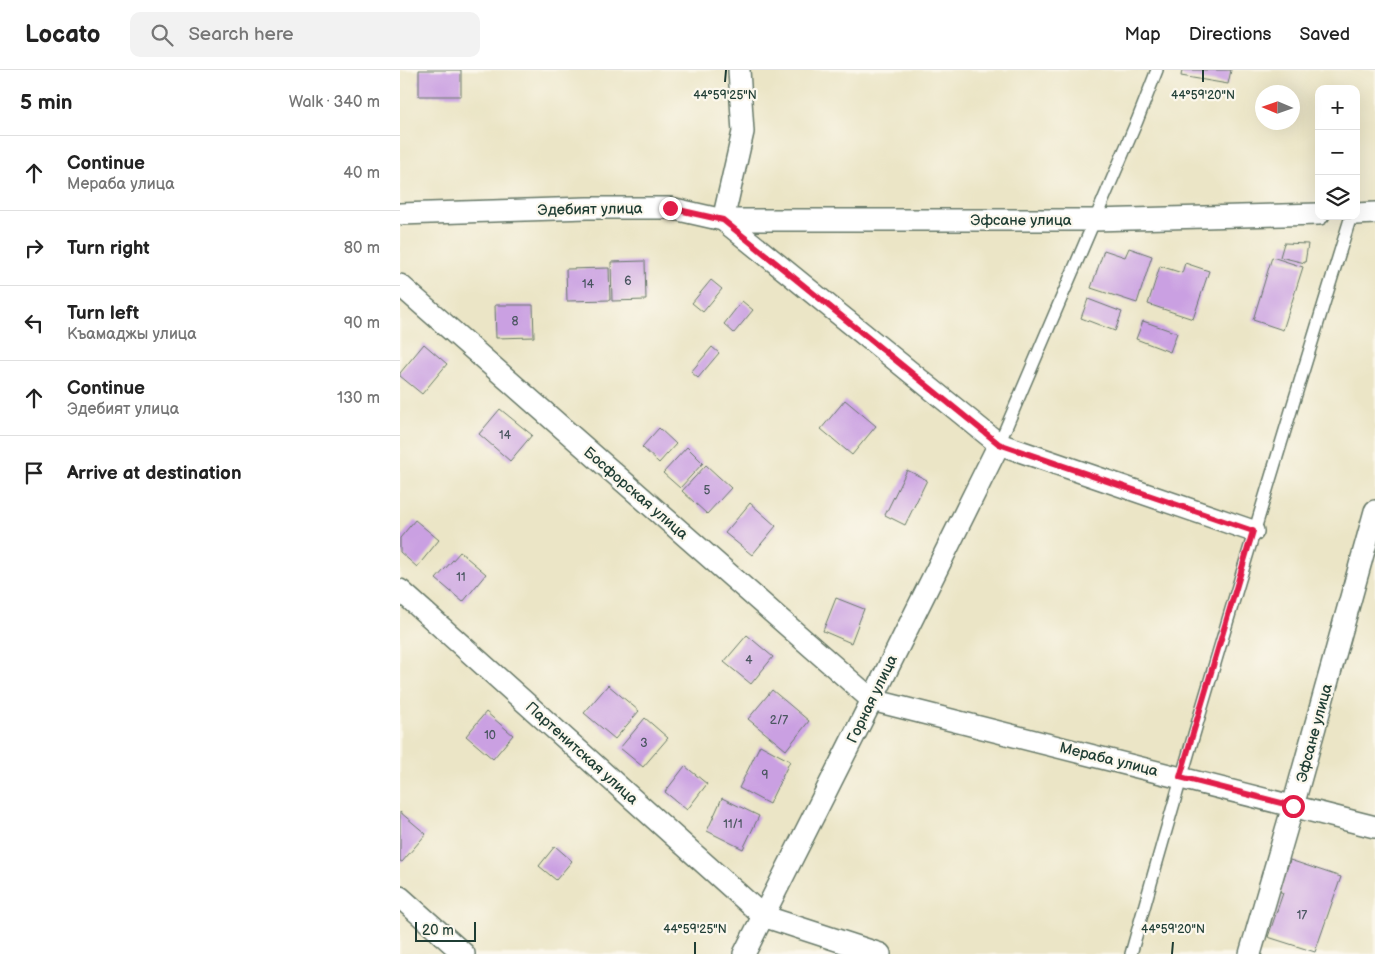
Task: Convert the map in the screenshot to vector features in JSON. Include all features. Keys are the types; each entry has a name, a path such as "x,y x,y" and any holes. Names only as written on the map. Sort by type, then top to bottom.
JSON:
{"street":[{"path":"723,220 743,132 739,70"},
{"name":"Эдебият улица","path":"400,214 587,208 670,208 723,220 999,444"},
{"path":"1360,214 1375,213"},
{"name":"Эфсане улица","path":"723,220 1094,220 1315,214"},
{"name":"Босфорская улица","path":"400,285 872,700"},
{"path":"999,444 1253,531"},
{"name":"Горная улица","path":"744,954 999,444"},
{"name":"Эфсане улица","path":"1250,954 1375,511"},
{"name":"Партенитская улица","path":"400,590 763,916"},
{"name":"Мераба улица","path":"872,700 1375,826"},
{"path":"400,897 464,954"},
{"path":"763,916 880,954"}],"lane":[{"path":"999,444 1157,70"},
{"path":"1131,954 1180,777 1253,531 1350,220"}],"building":[{"path":"419,70 461,70 461,96 419,96"},
{"path":"1182,70 1231,70 1228,84 1181,76"},
{"path":"1284,243 1308,244 1305,263 1280,257"},
{"path":"1129,248 1152,256 1137,303 1091,288 1104,250 1125,257"},
{"path":"1272,257 1303,267 1283,330 1253,320"},
{"path":"645,261 646,300 612,301 611,262"},
{"path":"1185,263 1209,271 1193,319 1148,304 1160,266 1182,273"},
{"path":"609,268 610,300 567,301 566,269"},
{"path":"711,280 722,289 703,312 692,303"},
{"path":"1088,299 1122,312 1115,331 1081,318"},
{"path":"742,301 753,310 734,333 724,324"},
{"path":"495,305 533,305 534,337 496,338"},
{"path":"1143,321 1177,333 1170,352 1136,339"},
{"path":"424,344 447,364 422,394 400,376 400,373"},
{"path":"712,347 719,353 698,378 691,372"},
{"path":"845,400 876,426 852,455 821,429"},
{"path":"500,409 532,435 510,461 479,434"},
{"path":"659,428 676,444 659,463 642,447"},
{"path":"687,447 703,463 680,488 663,473"},
{"path":"706,465 731,488 707,514 682,491"},
{"path":"907,470 927,480 905,525 885,515"},
{"path":"750,503 776,526 752,555 725,533"},
{"path":"415,520 439,540 417,567 400,552 400,538"},
{"path":"460,552 486,574 463,602 436,579"},
{"path":"836,598 864,609 851,643 823,631"},
{"path":"747,635 773,657 751,684 724,662"},
{"path":"608,685 639,711 615,739 584,713"},
{"path":"772,690 809,721 786,750 748,719"},
{"path":"486,712 513,735 493,759 466,736"},
{"path":"645,718 668,738 643,767 620,748"},
{"path":"760,745 790,761 769,804 739,788"},
{"path":"685,766 707,784 687,810 665,792"},
{"path":"722,798 759,816 743,849 707,831"},
{"path":"400,812 426,834 402,862 400,861"},
{"path":"555,846 572,861 556,880 539,866"},
{"path":"1290,860 1341,877 1315,952 1268,937 1283,893 1279,891"}],"route":[{"path":"670,208 723,220 999,444 1253,531 1180,777 1293,806"}]}
